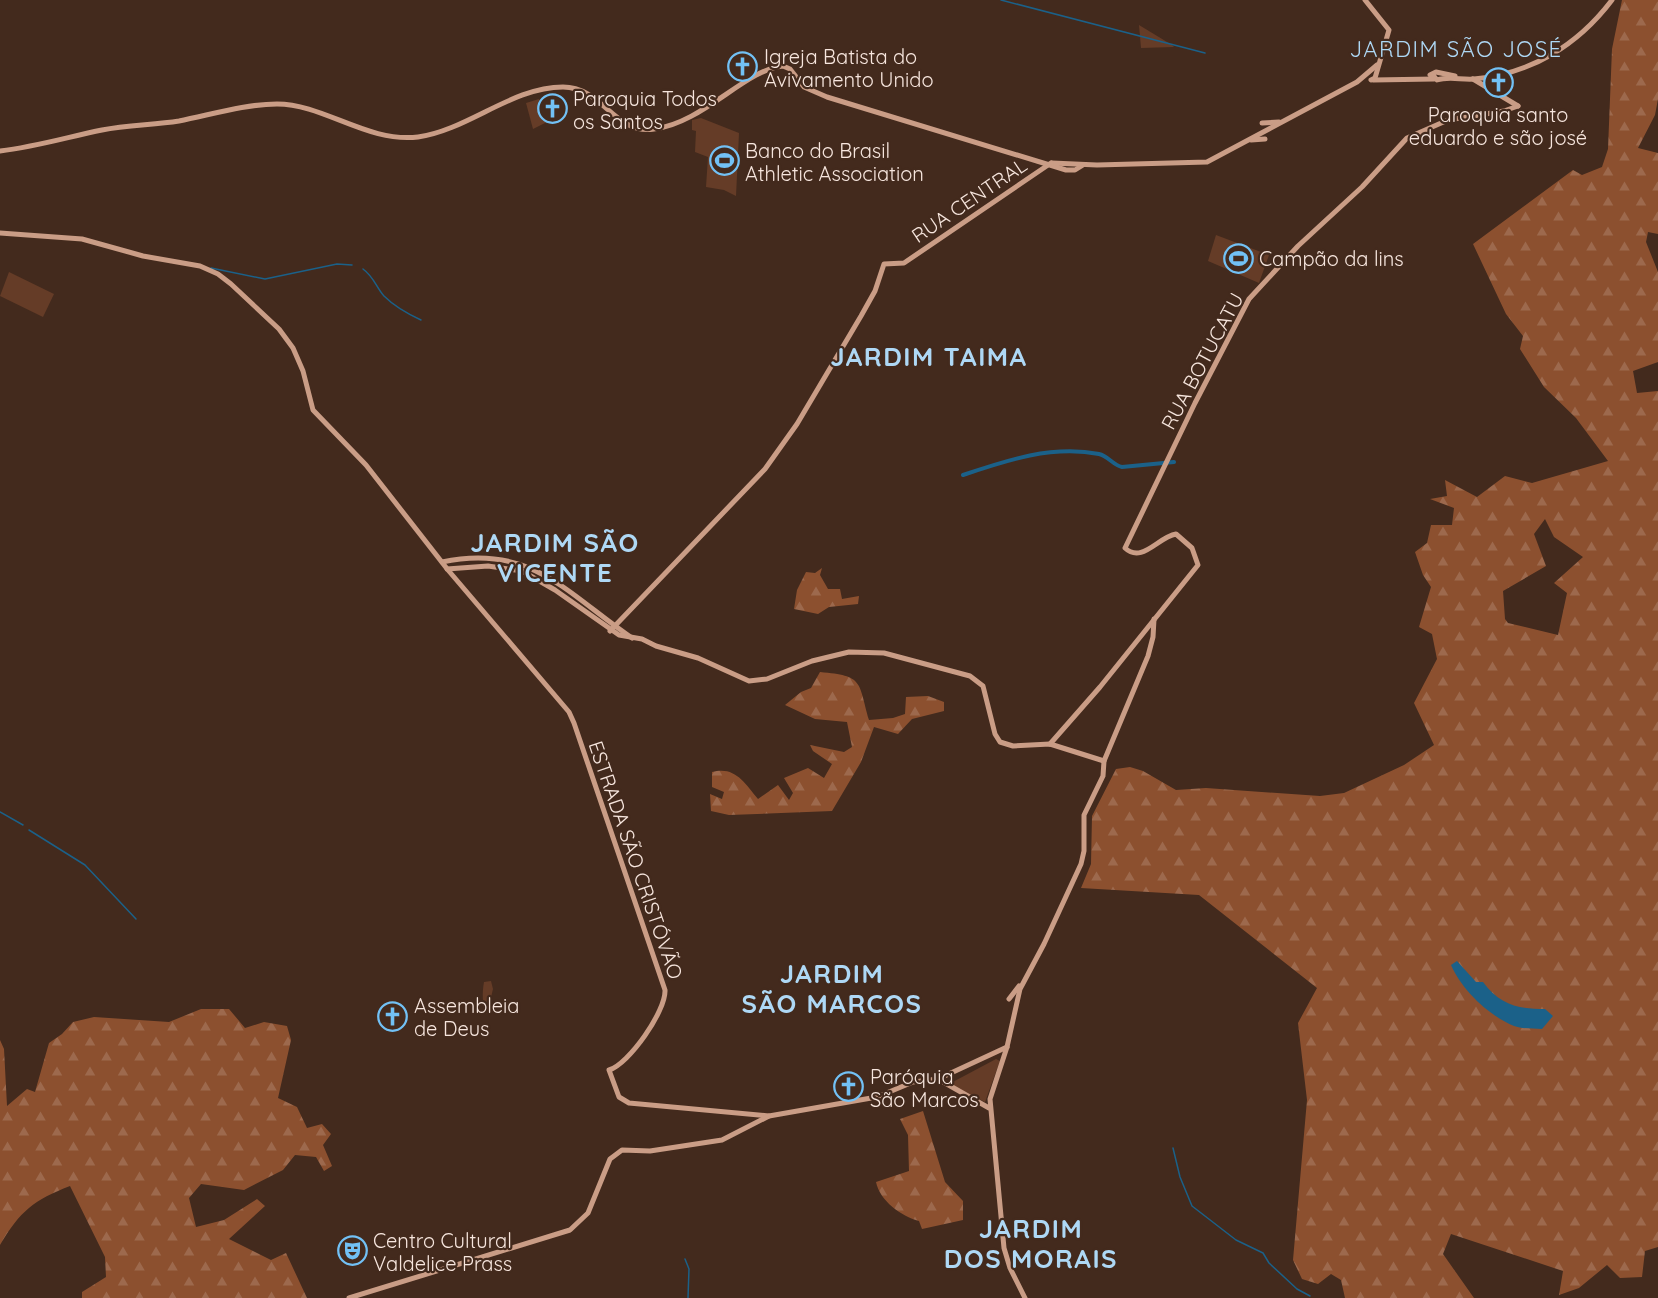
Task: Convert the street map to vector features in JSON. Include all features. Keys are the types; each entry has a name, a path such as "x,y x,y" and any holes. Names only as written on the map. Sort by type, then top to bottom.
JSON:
{"main road":[{"path":"1365,0 1389,30 1387,44 1372,76"},
{"path":"0,151 35,147 111,129 276,104 300,109 382,135 417,137 450,127 517,99 563,87 588,94 626,125 636,130 664,128 698,115 756,77 775,68 787,66 804,87 821,94 1051,163 1083,165 1207,162 1251,140 1279,122 1372,76 1388,79 1417,79 1436,76 1473,79 1513,71 1548,58 1586,31 1612,0"},
{"name":"RUA BOTUCATU","path":"1154,619 1198,565 1196,556 1186,540 1176,534 1163,538 1141,553 1134,554 1125,548 1165,464 1250,299 1298,246 1362,187 1407,138 1448,120 1504,111 1518,106 1473,79"},
{"path":"1262,123 1279,122"},
{"path":"1251,140 1265,139"},
{"name":"RUA CENTRAL","path":"615,625 761,475 796,424 861,316 875,291 884,264 904,263 1051,163"},
{"path":"0,233 82,239 142,256 200,266 218,274 274,324 289,342 303,370 313,410 366,465 380,486 450,570 495,566 522,572 555,590 610,631 627,639 632,638"},
{"path":"444,562 490,558 527,566 555,579 632,638 698,658 749,681 767,679 831,655 877,652 970,676 983,686 995,734 1000,742 1013,746 1050,744 1104,761"},
{"name":"ESTRADA SÃO CRISTÓVÃO","path":"450,570 569,712 665,990 664,1002 656,1019 623,1062 609,1070 619,1097 629,1103 769,1116"},
{"path":"1050,744 1100,687 1154,619"},
{"path":"1025,1298 1010,1268 1004,1248 989,1106 1007,1047 1016,1003 1027,975 1081,864 1084,851 1084,815 1103,776 1104,761 1148,656 1153,637 1154,619"},
{"path":"610,631 615,625"},
{"path":"1009,999 1027,975"},
{"path":"349,1298 570,1230 588,1213 610,1159 618,1152 674,1148 722,1140 769,1116 877,1097 913,1082 938,1079 1007,1047"},
{"path":"938,1079 989,1106"}],"shaded area":[{"path":"1139,25 1172,45 1174,47 1141,48"},
{"path":"539,99 549,121 533,129 526,103"},
{"name":"Banco do Brasil Athletic Association","path":"701,118 739,133 736,196 724,190 706,187 708,157 695,152 696,131 692,130 692,120"},
{"name":"Campão da lins","path":"1216,235 1269,255 1259,283 1208,261"},
{"path":"9,272 54,294 43,317 0,296"},
{"path":"491,981 493,989 487,1014 483,1003 483,986 484,982"},
{"path":"996,1059 1000,1061 985,1102 949,1084"}],"green space":[{"path":"1622,0 1658,0 1658,99 1655,115 1638,148 1658,153 1658,234 1648,232 1646,242 1658,272 1658,362 1633,371 1637,393 1658,391 1658,1247 1645,1251 1642,1277 1620,1278 1607,1265 1579,1288 1559,1295 1563,1271 1451,1234 1443,1254 1474,1298 1345,1298 1341,1280 1331,1274 1318,1284 1302,1279 1293,1260 1307,1100 1298,1023 1317,988 1199,895 1081,888 1091,864 1092,816 1116,769 1130,767 1143,771 1176,790 1206,788 1320,796 1344,793 1404,765 1434,745 1414,703 1437,659 1432,634 1419,627 1431,587 1423,575 1415,552 1427,543 1431,525 1452,525 1454,508 1430,499 1447,496 1445,480 1477,497 1505,476 1532,483 1608,461 1576,418 1544,387 1520,349 1523,336 1506,314 1473,244 1573,170 1582,175 1602,167 1608,149 1612,49","holes":["1545,519 1554,537 1583,557 1554,583 1567,593 1558,635 1508,623 1505,619 1503,591 1546,566 1534,534"]},
{"path":"822,568 820,575 828,589 840,589 842,599 859,596 858,604 829,607 818,614 794,609 797,590 806,572 815,573"},
{"path":"820,672 845,676 857,683 869,720 893,718 905,714 906,697 928,696 944,702 944,711 912,719 898,734 874,727 861,762 832,811 729,815 711,811 710,794 722,799 724,792 712,787 712,772 733,773 758,799 778,785 789,800 793,793 784,778 808,768 824,778 832,764 813,751 810,745 844,752 852,747 847,722 815,719 785,705 801,692 811,688"},
{"path":"201,1009 229,1009 245,1028 264,1022 287,1026 291,1040 278,1098 297,1107 307,1128 322,1124 331,1134 323,1145 332,1166 324,1171 316,1157 295,1155 283,1170 244,1190 201,1184 189,1198 196,1227 224,1220 257,1199 265,1206 229,1239 271,1260 286,1253 307,1298 82,1298 82,1292 106,1277 105,1257 70,1186 47,1196 29,1208 14,1223 0,1245 0,1040 4,1049 7,1106 27,1089 35,1092 49,1043 73,1022 94,1017 169,1022"},
{"path":"923,1111 945,1182 963,1201 963,1220 922,1229 919,1221 892,1207 878,1189 876,1182 909,1171 908,1135 900,1119"}],"water":[{"path":"1457,961 1476,982 1483,982 1503,1001 1518,1007 1545,1009 1553,1016 1542,1029 1517,1027 1504,1021 1477,1001 1462,984 1451,965"}],"waterway":[{"path":"1001,0 1205,53"},
{"path":"211,268 265,279 337,264 352,265"},
{"path":"363,269 388,300 401,310 421,320"},
{"path":"963,475 1013,459 1064,451 1099,454 1122,467 1174,462"},
{"path":"0,812 23,825"},
{"path":"29,830 85,865 136,919"},
{"path":"1173,1148 1180,1177 1192,1206 1236,1240 1263,1253 1269,1263 1297,1289 1310,1296"},
{"path":"685,1259 689,1269 688,1298"}],"place":[{"name":"Igreja Batista do Avivamento Unido","path":"743,67"},
{"name":"Paroquia santo eduardo e são josé","path":"1498,83"},
{"name":"Paroquia Todos os Santos","path":"552,109"},
{"name":"Banco do Brasil Athletic Association","path":"724,161"},
{"name":"Campão da lins","path":"1238,258"},
{"name":"Assembleia de Deus","path":"393,1016"},
{"name":"Paróquia São Marcos","path":"849,1087"},
{"name":"Centro Cultural Valdelice Prass","path":"352,1251"}],"district":[{"name":"JARDIM SÃO JOSÉ","path":"1456,49"},
{"name":"JARDIM TAIMA","path":"929,356"},
{"name":"JARDIM SÃO VICENTE","path":"555,557"},
{"name":"JARDIM SÃO MARCOS","path":"832,988"},
{"name":"JARDIM DOS MORAIS","path":"1031,1243"}]}
